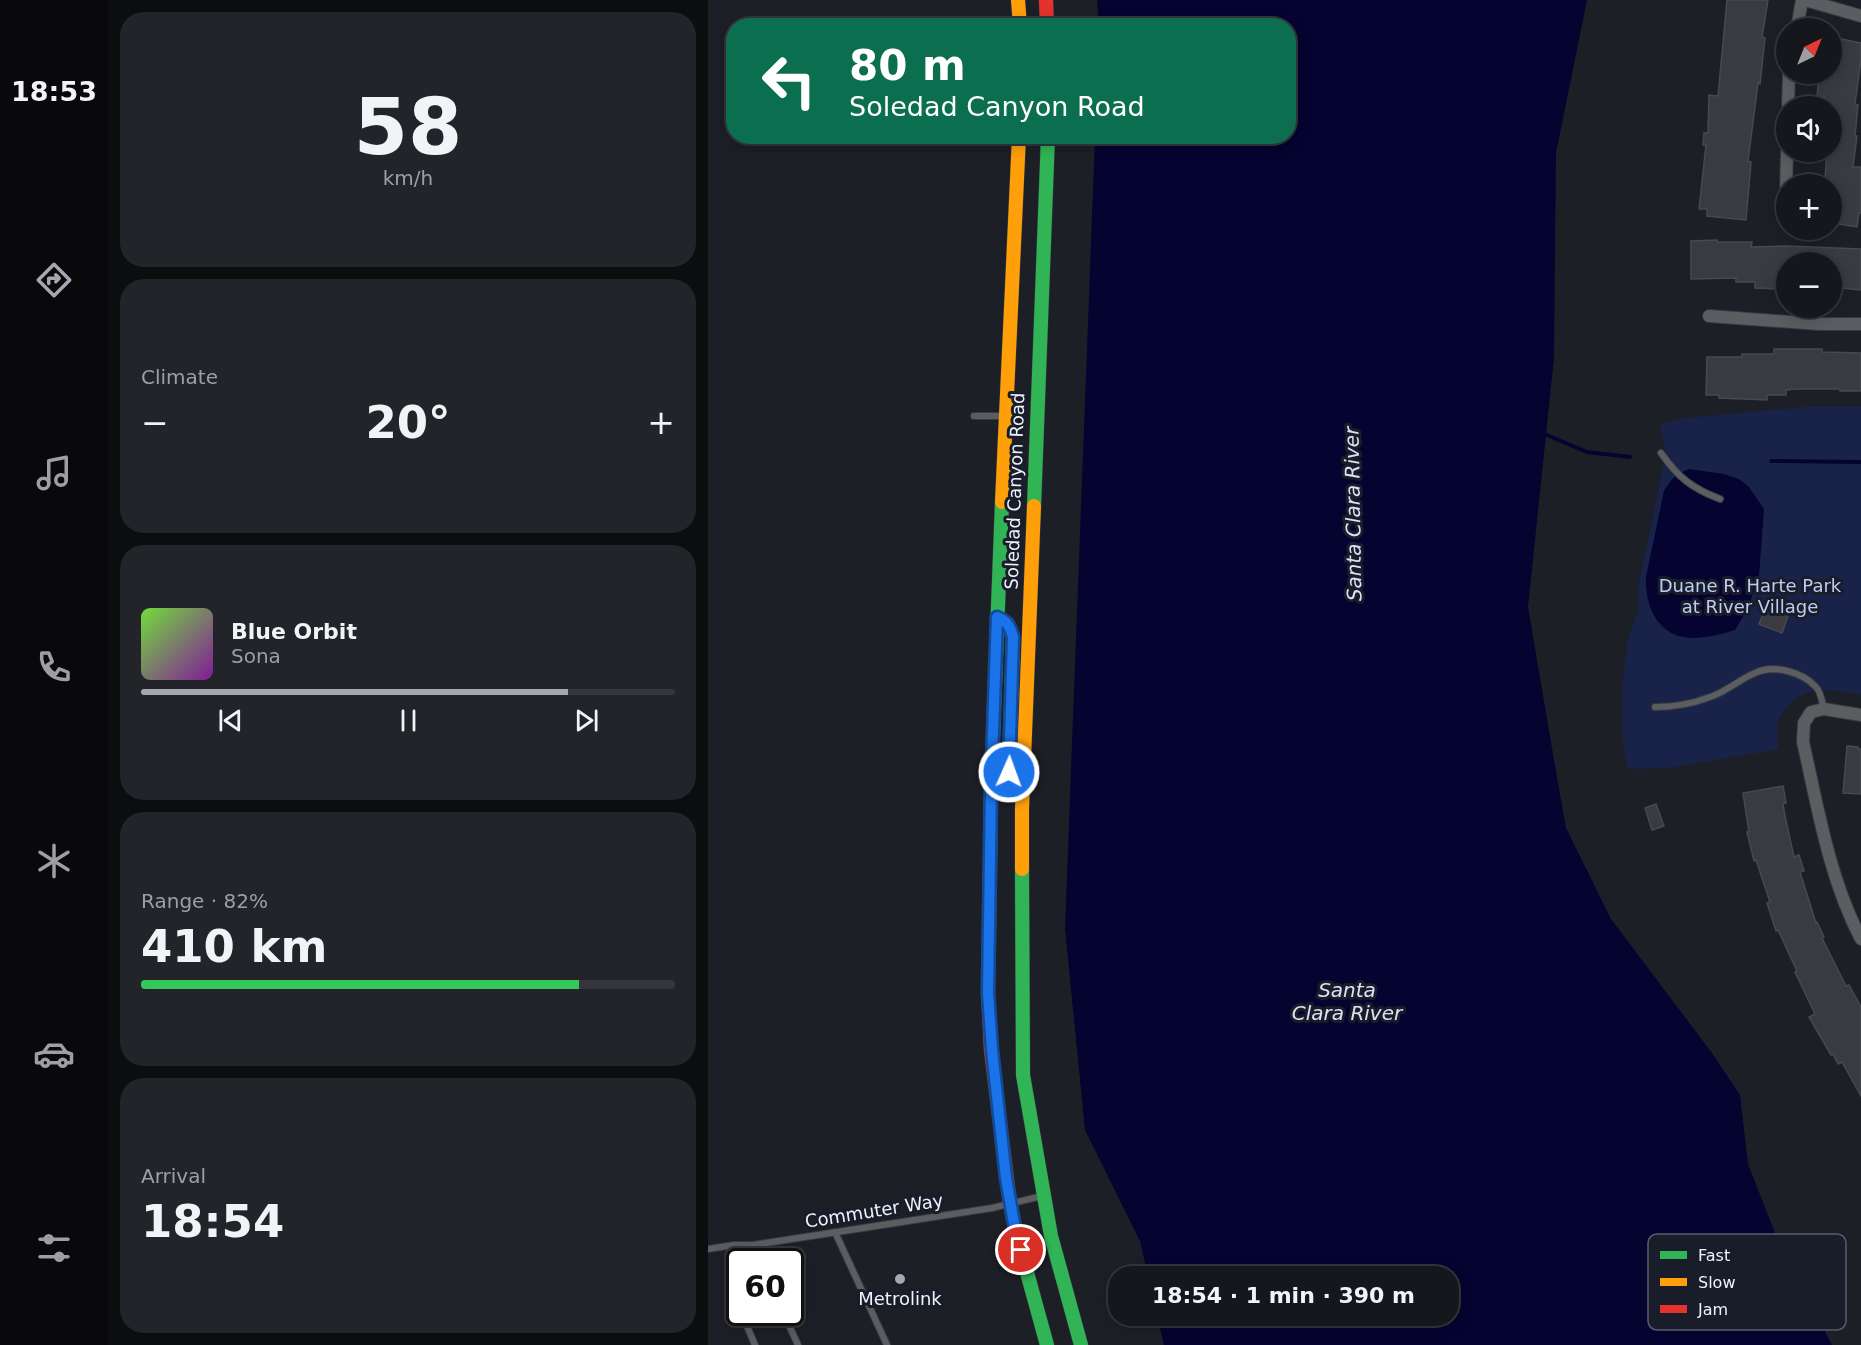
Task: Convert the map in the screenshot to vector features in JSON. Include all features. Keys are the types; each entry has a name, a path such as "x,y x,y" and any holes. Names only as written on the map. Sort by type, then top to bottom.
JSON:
{"main road":[{"path":"1018,0 1019,18"},
{"path":"1046,0 1047,18"},
{"name":"Soledad Canyon Road","path":"1019,144 997,617 988,993 993,1061 1010,1204 1047,1345"},
{"name":"Soledad Canyon Road","path":"1048,144 1023,791 1023,1075 1043,1196 1081,1345"},
{"path":"997,617 1011,628 1013,637 1009,772 1014,783 1023,791"}],"street":[{"path":"1800,18 1804,0 1861,16"},
{"path":"1709,316 1819,324 1861,324"},
{"path":"1861,715 1824,709 1811,712 1804,723 1803,742 1837,886 1861,939"}],"lane":[{"path":"974,416 1005,416"},
{"path":"1661,453 1682,479 1694,488 1720,499"},
{"path":"1655,706 1677,707 1712,697 1750,675 1769,669 1791,672 1807,679 1818,689 1824,709"},
{"name":"Commuter Way","path":"708,1249 753,1245 1010,1204 1043,1196"},
{"path":"835,1232 887,1345"},
{"path":"747,1326 755,1345"},
{"path":"789,1326 798,1345"}],"green space":[{"name":"Duane R. Harte Park at River Village","path":"1806,407 1861,407 1861,695 1823,690 1800,696 1787,707 1779,719 1777,741 1779,749 1668,768 1628,769 1623,743 1622,690 1628,638 1639,609 1638,588 1666,453 1660,424 1685,418"}],"water":[{"name":"Santa Clara River","path":"1097,0 1587,0 1556,153 1554,358 1528,607 1566,828 1611,919 1712,1053 1740,1095 1748,1164 1775,1234 1648,1234 1648,1330 1824,1330 1832,1345 1164,1345 1159,1326 1459,1326 1459,1266 1146,1266 1140,1241 1085,1130 1065,929 1095,144 1296,144 1296,18 1098,18"},
{"path":"1689,469 1724,474 1739,479 1749,487 1764,509 1759,576 1748,608 1735,630 1696,638 1673,634 1658,622 1653,614 1646,587 1646,577 1664,491 1674,477"}],"building":[{"path":"1727,0 1768,0 1762,37 1765,38 1760,84 1758,83 1748,161 1751,162 1746,220 1707,216 1707,209 1699,209 1706,145 1703,145 1704,133 1708,133 1709,95 1718,96"},
{"path":"1842,39 1861,43 1855,104 1858,105 1853,167 1861,167 1861,213 1859,213 1857,227 1842,225 1842,174 1825,174 1826,162 1842,162 1842,96 1817,96 1818,84 1842,84"},
{"path":"1691,241 1752,242 1751,247 1861,249 1861,290 1842,288 1842,252 1776,252 1776,289 1755,288 1755,282 1736,282 1736,278 1691,279"},
{"path":"1774,349 1822,349 1822,352 1861,353 1861,391 1796,389 1786,390 1786,395 1767,395 1767,400 1719,398 1719,395 1706,395 1707,357 1774,354"},
{"path":"1766,607 1788,616 1782,633 1759,624"},
{"path":"1847,746 1861,749 1861,794 1843,793"},
{"path":"1783,786 1786,803 1783,804 1794,857 1799,855 1804,871 1800,872 1816,923 1846,986 1849,985 1861,1007 1861,1096 1842,1062 1838,1064 1833,1054 1831,1055 1809,1017 1815,1014 1778,930 1776,931 1767,903 1770,902 1756,860 1754,861 1747,832 1749,832 1743,793"},
{"path":"1656,804 1664,826 1652,830 1645,808"}],"waterway":[{"path":"1542,433 1587,452 1630,457"},
{"path":"1771,461 1861,462"}],"traffic: fast":[{"path":"1034,506 1048,144"},
{"path":"990,863 1002,502"},
{"path":"997,617 1008,624 1013,637 1009,772 1014,783 1023,791"},
{"path":"1022,869 1023,1075 1051,1236 1081,1345"},
{"path":"1009,1196 1015,1229 1047,1345"}],"traffic: slow":[{"path":"1018,0 1019,18"},
{"path":"1002,502 1019,144"},
{"path":"1022,869 1022,809 1034,506"}],"traffic: jam":[{"path":"1046,0 1047,18"},
{"path":"990,863 988,993 991,1050 1009,1196"}],"place":[{"name":"Metrolink","path":"900,1279"}],"route":[{"path":"1009,772 1013,637 1011,628 997,617 991,789 988,993 1006,1178 1021,1250"}]}
